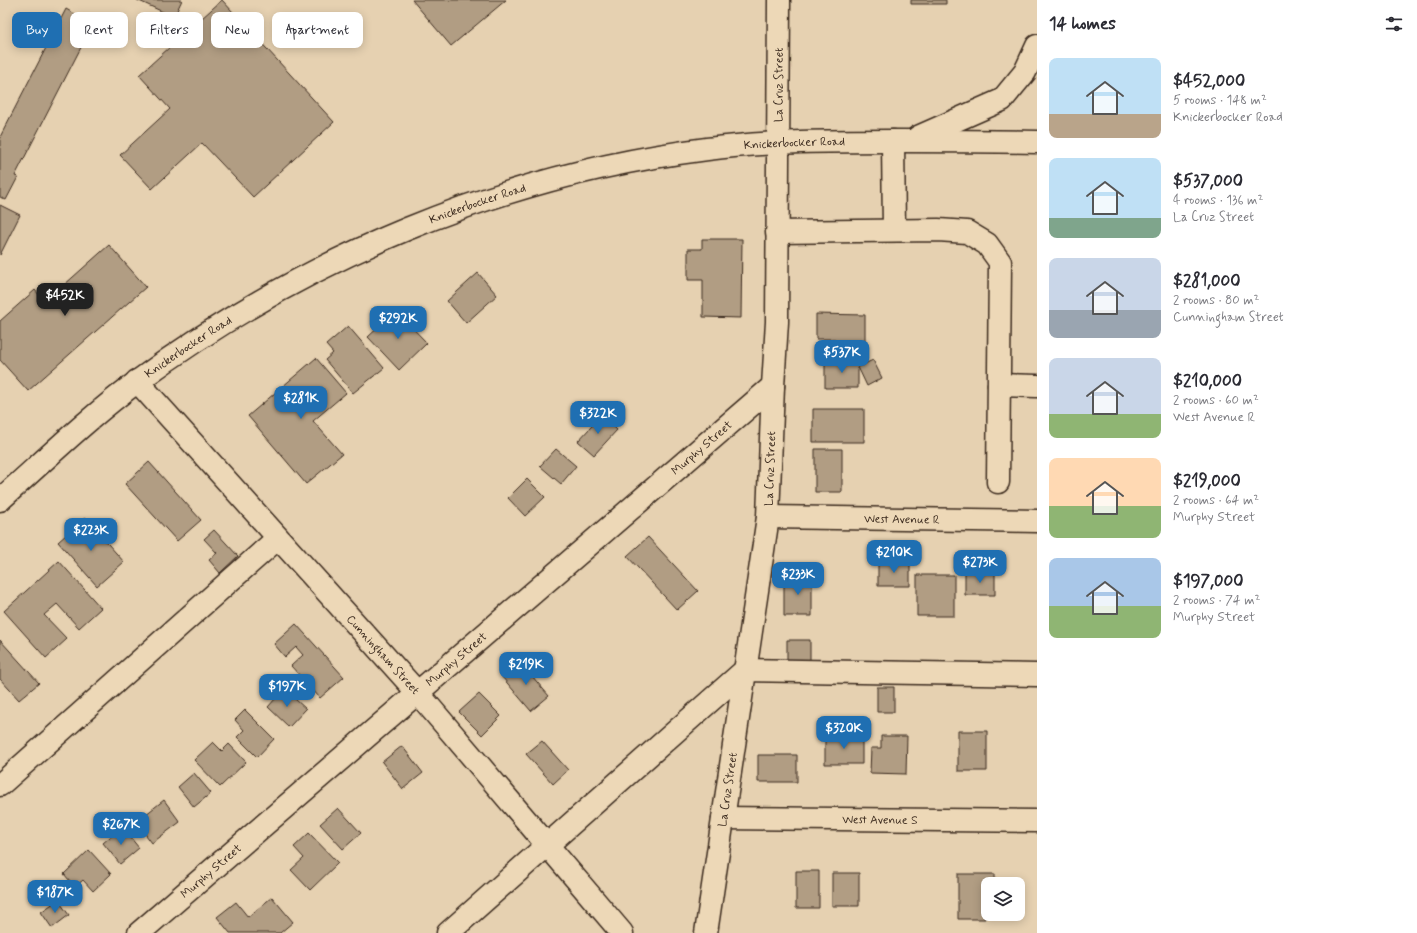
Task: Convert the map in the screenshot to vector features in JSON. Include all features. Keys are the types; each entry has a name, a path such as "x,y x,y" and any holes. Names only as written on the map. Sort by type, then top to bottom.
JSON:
{"street":[{"name":"La Cruz Street","path":"706,933 768,518 772,386 778,322 779,0"},
{"path":"894,230 901,141 1002,100 1025,72 1037,46"},
{"name":"Knickerbocker Road","path":"0,500 104,407 179,352 218,327 292,284 359,250 398,232 432,219 529,186 621,164 707,149 778,142 822,141 1037,142"},
{"path":"778,232 938,230 967,232 987,244 1000,262 998,482"},
{"name":"Cunningham Street","path":"137,382 417,692 622,933"},
{"path":"999,385 1037,386"},
{"name":"Murphy Street","path":"139,933 772,386"},
{"name":"West Avenue R","path":"768,518 1037,521"},
{"path":"0,785 278,538"},
{"path":"448,933 745,670 1037,675"},
{"name":"West Avenue S","path":"723,818 1037,821"}],"building":[{"path":"137,0 182,0 176,12 163,12"},
{"path":"222,0 233,12 211,12 211,48 264,48 264,46 334,122 253,197 202,143 152,189 120,155 170,109 139,75 169,48 203,48 203,17"},
{"path":"412,0 506,0 451,46"},
{"path":"911,0 946,0 946,4 911,4"},
{"path":"66,9 71,12 70,12 70,48 81,48 15,176 18,177 6,200 0,197 0,137 46,48 62,48 62,17"},
{"path":"0,205 20,215 0,255"},
{"path":"702,239 742,239 741,318 703,317 703,280 688,280 688,249 702,249"},
{"path":"109,245 146,287 28,391 0,360 0,321 35,290 45,302"},
{"path":"478,273 497,295 466,323 447,301"},
{"path":"396,311 427,343 399,370 368,337"},
{"path":"816,314 865,315 865,353 834,353 834,339 816,339"},
{"path":"348,326 384,368 353,393 325,360 333,353 326,345"},
{"path":"316,358 346,393 313,421 342,454 306,484 248,416"},
{"path":"825,360 858,360 858,388 825,388"},
{"path":"873,360 882,378 867,386 858,367"},
{"path":"813,409 864,409 864,442 813,442"},
{"path":"602,415 617,430 594,455 578,441"},
{"path":"556,449 576,466 561,484 540,466"},
{"path":"815,449 842,449 842,492 815,492"},
{"path":"149,462 201,520 177,541 125,484"},
{"path":"527,479 545,497 525,516 508,498"},
{"path":"85,518 124,562 97,586 58,542"},
{"path":"214,530 238,556 220,573 209,560 217,553 204,539"},
{"path":"648,537 698,591 677,610 627,556"},
{"path":"59,561 101,608 79,628 57,604 44,615 67,639 46,658 4,611"},
{"path":"878,563 910,563 910,586 878,586"},
{"path":"965,572 995,572 995,595 965,595"},
{"path":"917,575 954,575 954,616 917,616"},
{"path":"784,576 812,576 812,616 784,616"},
{"path":"296,624 344,677 320,698 291,666 303,655 296,647 285,657 274,644"},
{"path":"0,640 39,683 19,700 0,679"},
{"path":"787,640 810,640 810,661 787,661"},
{"path":"520,662 549,696 531,711 502,677"},
{"path":"877,687 894,687 894,712 877,712"},
{"path":"284,689 306,709 289,727 268,707"},
{"path":"479,694 501,716 482,735 459,712"},
{"path":"245,710 274,739 257,757 237,737 244,730 235,720"},
{"path":"958,731 987,731 987,771 958,771"},
{"path":"825,735 862,735 862,764 825,764"},
{"path":"881,736 907,736 906,774 870,773 871,748 881,748"},
{"path":"542,741 568,770 553,784 526,754"},
{"path":"213,742 222,751 229,744 246,762 220,787 194,760"},
{"path":"402,746 423,773 403,789 382,762"},
{"path":"758,755 797,755 797,782 758,782"},
{"path":"194,773 211,793 194,807 178,787"},
{"path":"164,800 180,822 152,843 136,822"},
{"path":"338,808 361,833 343,849 320,824"},
{"path":"122,827 139,848 120,864 103,843"},
{"path":"309,833 338,863 310,890 291,870 304,858 294,847"},
{"path":"89,850 111,874 93,891 83,880 75,887 64,874"},
{"path":"796,871 819,871 819,908 796,908"},
{"path":"832,873 859,873 859,906 832,906"},
{"path":"958,874 995,874 995,877 981,877 981,919 958,919"},
{"path":"272,897 293,922 280,933 230,933 217,917 236,902 248,917"},
{"path":"58,900 69,915 52,928 41,912"}]}
